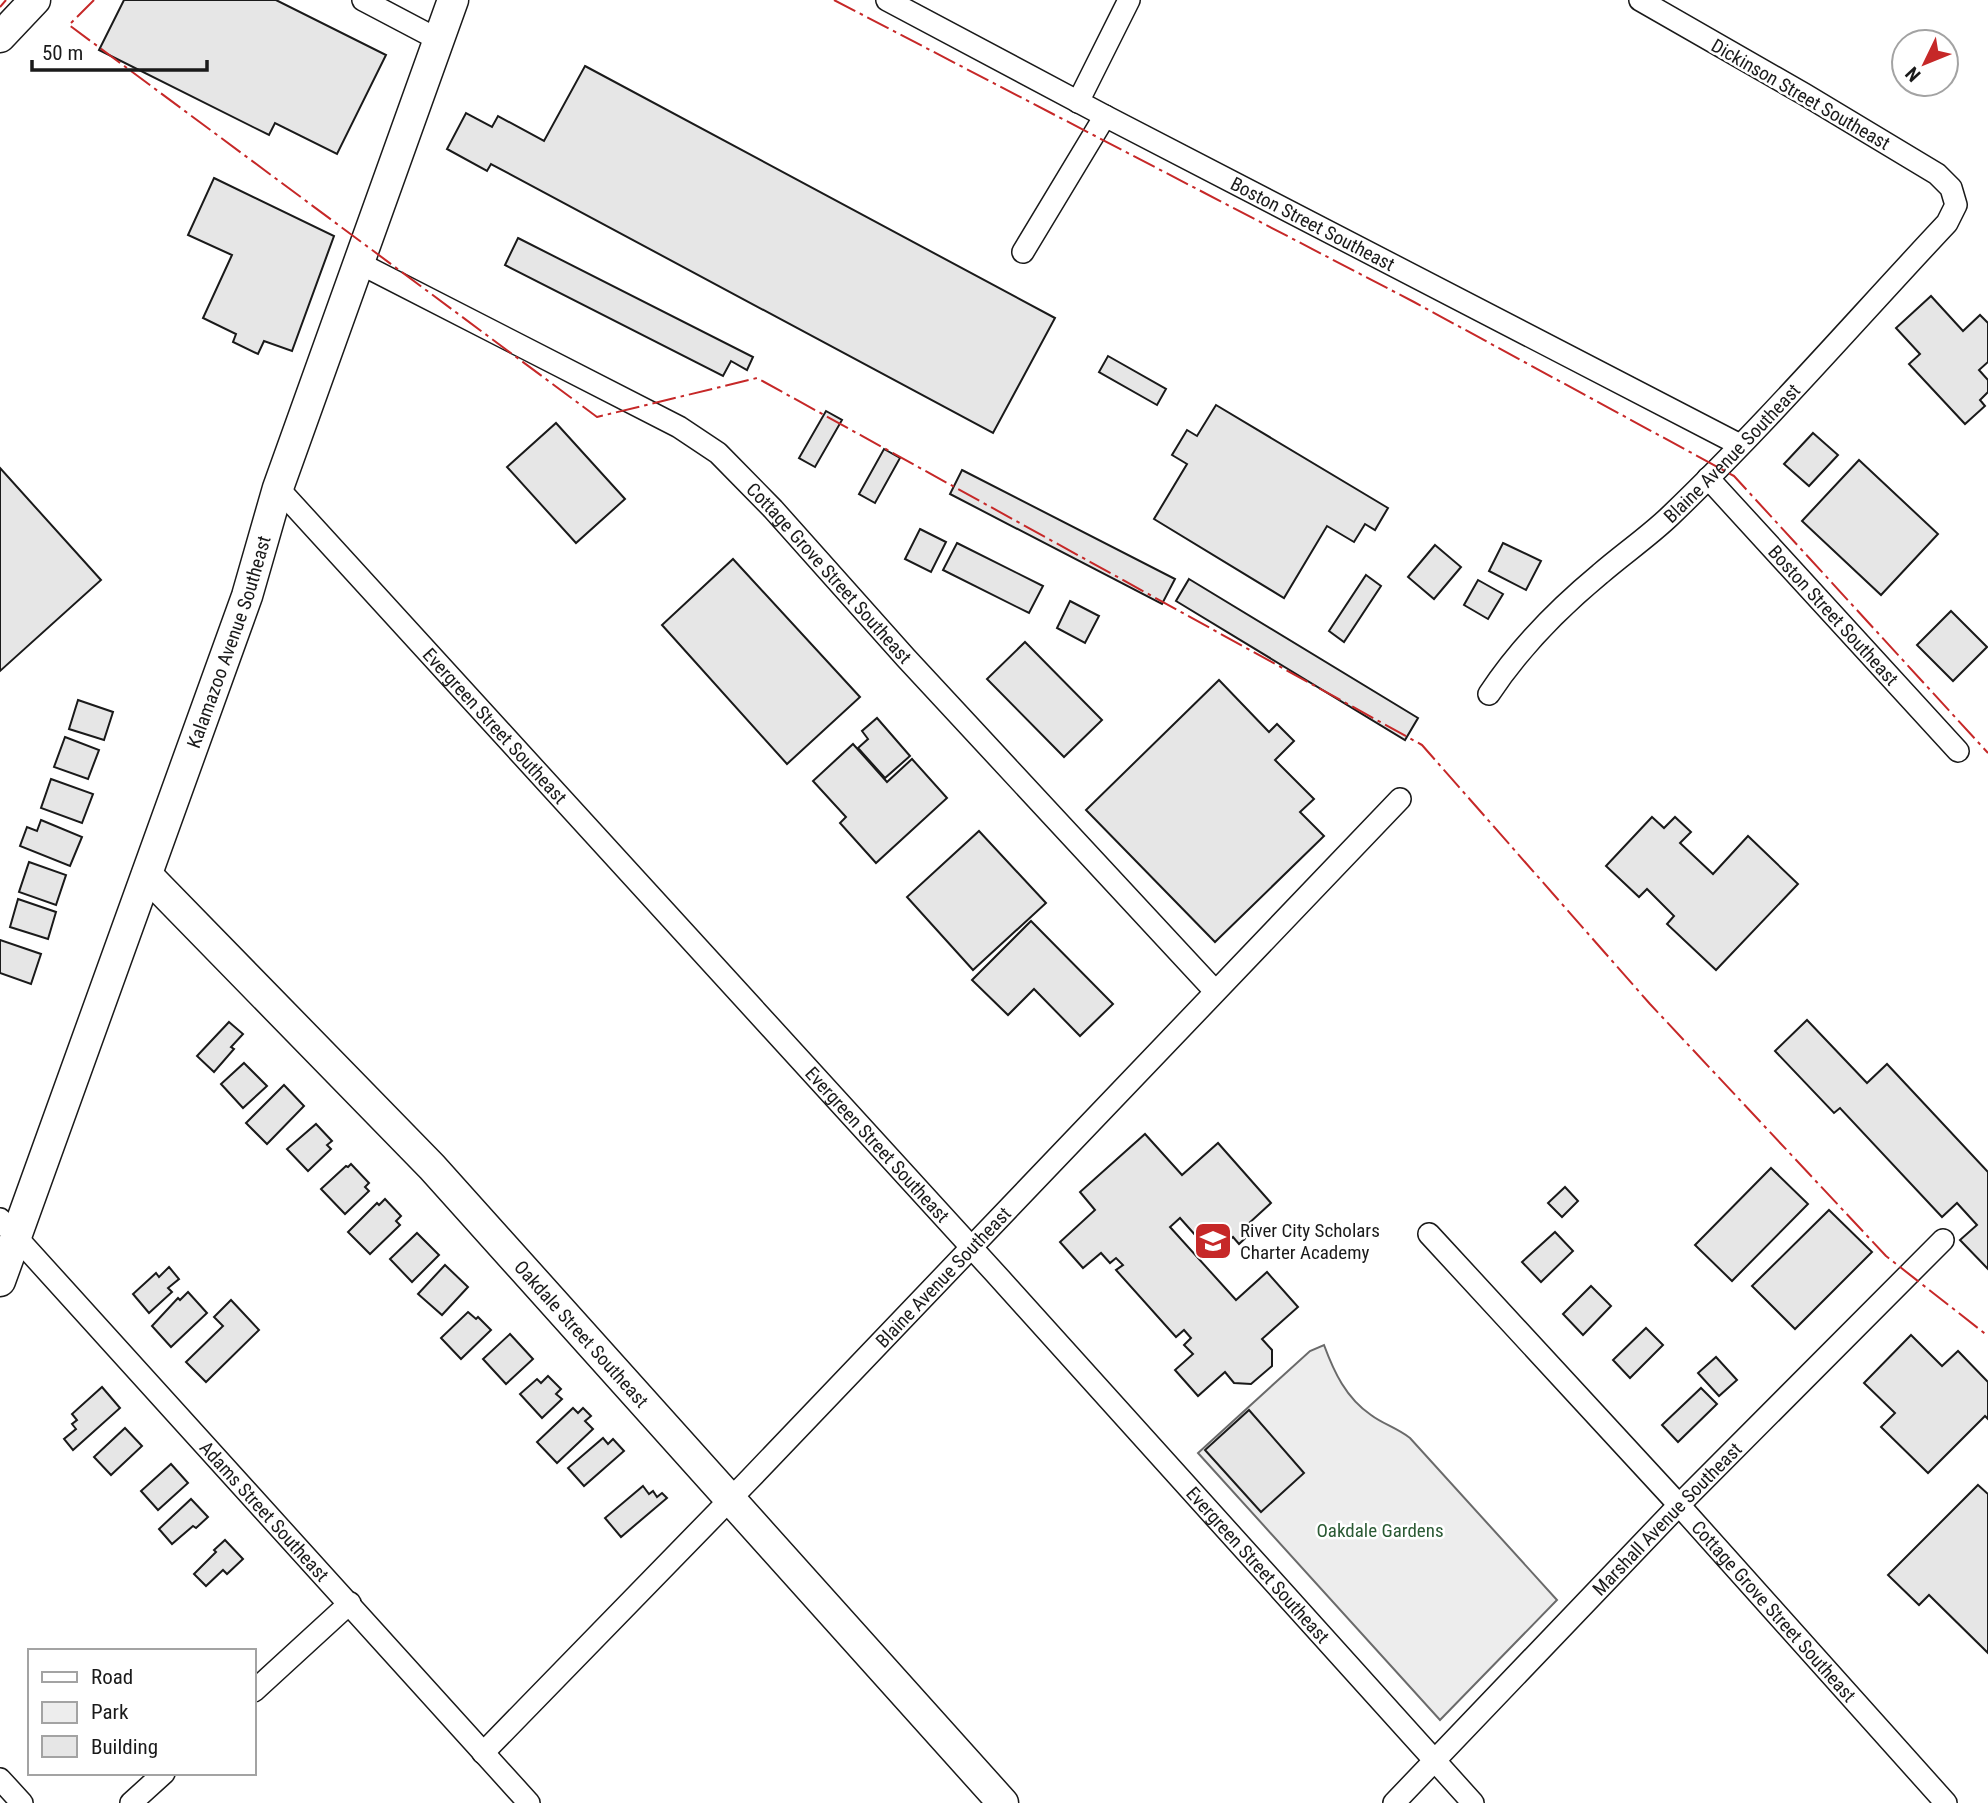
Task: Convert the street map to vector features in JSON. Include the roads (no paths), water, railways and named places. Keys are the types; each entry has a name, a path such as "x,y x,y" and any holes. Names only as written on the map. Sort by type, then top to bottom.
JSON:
{"main road":[{"path":"0,37 35,0"},
{"name":"Kalamazoo Avenue Southeast","path":"0,1281 8,1228 147,875 247,596 278,488 453,0"},
{"name":"Oakdale Street Southeast","path":"147,875 432,1167 729,1501 1003,1803"}],"street":[{"path":"363,0 439,40"},
{"name":"Boston Street Southeast","path":"887,0 1740,445"},
{"path":"1079,102 1129,0"},
{"name":"Dickinson Street Southeast","path":"1640,0 1937,174 1954,196"},
{"path":"1023,252 1105,116"},
{"name":"Blaine Avenue Southeast","path":"1489,694 1560,611 1598,575 1667,518 1740,445 1947,223 1956,205 1954,196"},
{"name":"Cottage Grove Street Southeast","path":"359,263 679,427 718,453 773,509 915,668 1215,991"},
{"name":"Boston Street Southeast","path":"1708,478 1958,751"},
{"name":"Evergreen Street Southeast","path":"278,488 971,1247 1473,1803"},
{"name":"Blaine Avenue Southeast","path":"483,1753 729,1501 1400,799"},
{"name":"Adams Street Southeast","path":"8,1228 529,1803"},
{"name":"Cottage Grove Street Southeast","path":"1429,1234 1679,1505 1946,1803"},
{"name":"Marshall Avenue Southeast","path":"1394,1803 1679,1505 1943,1240"},
{"path":"256,1689 350,1604"},
{"path":"131,1803 162,1775"},
{"path":"0,1779 22,1803"}],"place":[{"name":"River City Scholars Charter Academy","path":"1213,1241"}],"park label":[{"name":"Oakdale Gardens","path":"1380,1530"}]}
